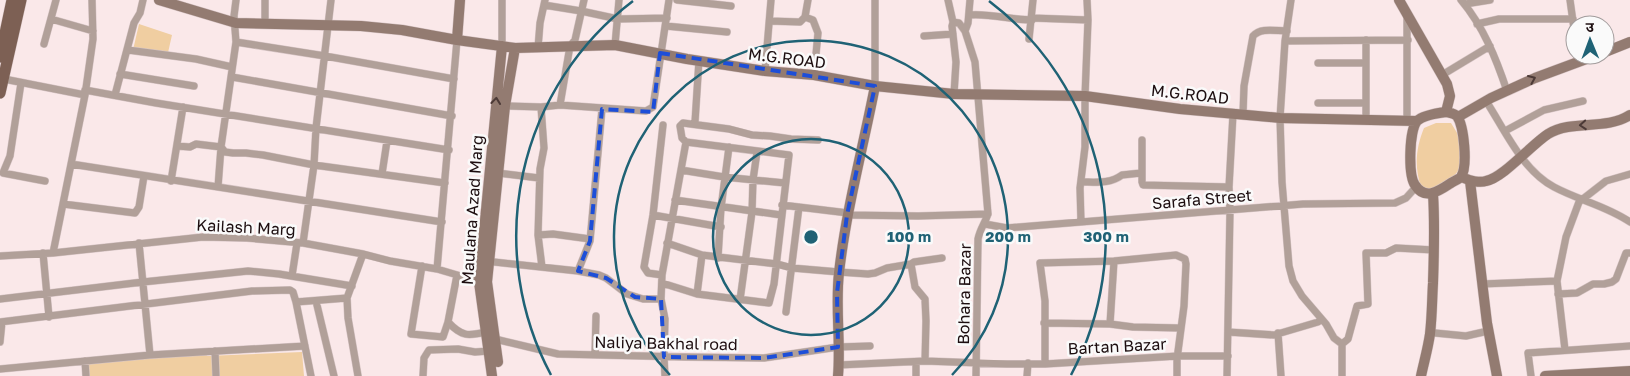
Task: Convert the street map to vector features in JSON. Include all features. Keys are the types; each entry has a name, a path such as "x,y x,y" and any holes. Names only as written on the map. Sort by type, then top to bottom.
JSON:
{"main road":[{"path":"0,58 12,0"},
{"path":"0,93 21,0"},
{"name":"M.G.ROAD","path":"159,0 236,23 328,24 402,30 515,48 615,45 765,71 814,75 875,86 954,94 1085,96 1180,109 1280,118 1412,121"},
{"path":"457,40 460,0"},
{"path":"1399,0 1447,84 1450,96 1446,112"},
{"path":"1615,48 1630,42"},
{"name":"Maulana Azad Marg","path":"492,376 483,282 502,46"},
{"name":"Maulana Azad Marg","path":"485,261 498,173 505,106 515,48"},
{"path":"1458,117 1486,101 1565,65"},
{"path":"838,376 837,293 839,272 848,214 875,86"},
{"path":"1497,376 1488,330 1465,179 1463,135 1458,117 1446,112 1412,121 1412,181 1424,193 1433,194 1465,179 1487,182 1500,175 1548,134 1566,127 1603,124 1622,120 1630,116"},
{"path":"1421,376 1430,333 1434,250 1433,194"},
{"path":"1428,376 1435,333 1440,250 1438,225 1434,217"},
{"name":"Maulana Azad Marg","path":"483,282 495,339 499,376"},
{"path":"1545,376 1630,371"},
{"path":"1621,376 1630,375"}],"street":[{"path":"44,44 56,0"},
{"path":"53,253 85,92 93,39 92,0"},
{"path":"114,96 134,23 140,14 143,0"},
{"path":"218,187 220,148 236,42 234,16 236,0"},
{"path":"265,0 265,23"},
{"path":"292,276 309,202 331,0"},
{"path":"502,0 502,46"},
{"path":"560,105 570,46 575,40 584,0"},
{"path":"615,45 619,0"},
{"path":"505,106 541,107 560,105 646,111 653,108 669,0"},
{"path":"677,0 731,6"},
{"path":"765,71 771,0"},
{"path":"770,20 800,22 805,17 808,0"},
{"path":"875,0 875,86"},
{"path":"948,0 956,62 954,94"},
{"path":"965,31 968,23 970,0"},
{"path":"1029,39 1033,0"},
{"path":"1081,222 1081,182 1085,147 1087,0"},
{"path":"1291,0 1285,41 1280,118 1287,248 1293,281 1334,338 1342,344"},
{"path":"1490,0 1463,2 1490,46 1507,91"},
{"path":"1570,0 1572,15"},
{"path":"538,48 540,24 545,3 618,19 667,18"},
{"path":"969,14 985,14 1015,19 1088,20"},
{"path":"1407,16 1412,121"},
{"path":"805,17 813,20 818,33 814,75"},
{"path":"51,19 93,31"},
{"path":"1477,24 1499,20 1565,19"},
{"path":"782,205 848,214 918,216 988,214 975,62 965,31 959,24 952,22"},
{"path":"666,26 727,32"},
{"path":"1227,376 1229,187 1238,114 1253,36 1256,32 1264,30 1287,32"},
{"path":"924,36 953,34"},
{"path":"437,269 452,116 457,40"},
{"path":"1366,40 1366,119"},
{"path":"1285,41 1408,40"},
{"path":"236,42 454,79"},
{"path":"1442,75 1490,46"},
{"path":"128,50 196,59 232,67"},
{"path":"693,124 695,122 699,60"},
{"path":"1318,63 1366,63"},
{"path":"120,74 194,86"},
{"path":"232,77 320,91 452,116"},
{"path":"4,79 449,150"},
{"path":"21,83 10,156 3,173 45,181"},
{"path":"1486,101 1521,156 1533,170 1552,186 1581,200 1620,215 1630,222"},
{"path":"1505,131 1544,110 1583,101"},
{"path":"1318,103 1366,103"},
{"path":"171,181 183,107"},
{"path":"541,107 544,148 539,178 538,234 542,267"},
{"path":"578,271 590,240 602,109"},
{"path":"662,283 697,294 769,303 777,264 789,154 757,152 729,146 686,142 682,138 680,126 683,123 729,129 752,135 818,140"},
{"path":"662,275 648,273 644,267 653,215 663,125"},
{"path":"1142,140 1142,184 1146,186 1229,187"},
{"path":"382,174 387,141"},
{"path":"665,376 665,319 662,299 662,275 686,142"},
{"path":"177,146 190,147 196,144 220,148 225,152 233,154 254,154 445,183"},
{"path":"718,258 724,177 729,146"},
{"path":"740,300 752,212 753,180 757,152"},
{"path":"71,164 442,222"},
{"path":"681,170 724,177 785,183"},
{"path":"498,173 539,178"},
{"path":"1081,182 1112,181 1122,175 1142,173"},
{"path":"1565,350 1557,281 1566,237 1581,200 1606,181 1630,174"},
{"path":"63,204 135,213 139,207 144,176"},
{"name":"Sarafa Street","path":"985,224 1007,228 1284,206 1395,203 1406,198 1416,187"},
{"path":"675,200 781,215"},
{"path":"786,312 799,207"},
{"name":"Bohara Bazar","path":"976,376 978,239 988,214"},
{"path":"653,215 721,227"},
{"path":"538,234 552,234 590,240"},
{"name":"Kailash Marg","path":"0,256 53,253 203,237 247,238 300,243 363,254 437,269 483,282"},
{"path":"139,243 150,355"},
{"path":"668,243 702,255 718,258 777,264 792,268 868,274 914,262 942,258"},
{"path":"1342,344 1348,339 1356,306 1368,304 1366,253 1386,253 1396,248 1434,250"},
{"path":"1558,294 1577,293 1593,284 1612,282 1616,279 1626,253 1630,252"},
{"path":"42,253 49,317"},
{"path":"358,376 350,327 348,298 363,254"},
{"path":"697,294 702,255"},
{"path":"1045,364 1045,301 1040,263 1114,261 1176,255 1184,259 1186,264 1177,376"},
{"path":"485,261 578,271 606,278 627,294 635,297 662,299"},
{"path":"1110,324 1114,261"},
{"path":"911,264 915,287 924,299 926,321 925,361"},
{"path":"422,266 412,334 443,337 448,322 457,275"},
{"path":"0,299 248,271 352,286"},
{"path":"1482,284 1557,281"},
{"path":"0,342 1,322 252,291 290,290 293,292 296,302 311,376"},
{"path":"296,302 348,298"},
{"path":"316,301 334,376"},
{"path":"595,355 596,316"},
{"path":"1228,332 1274,335 1318,322 1321,319"},
{"path":"448,322 458,331 468,336 487,332"},
{"path":"1044,323 1180,328"},
{"path":"1435,333 1466,336 1488,330"},
{"path":"1278,333 1281,376"},
{"name":"Naliya Bakhal road","path":"495,339 558,354 664,357 764,358 838,347 870,346"},
{"path":"1342,344 1342,376"},
{"path":"0,369 150,355 305,346"},
{"path":"1531,376 1528,353 1630,346"},
{"path":"423,376 424,358 429,350 489,351"},
{"path":"215,352 216,376"},
{"name":"Bartan Bazar","path":"839,365 925,361 1045,364 1178,356 1228,356"},
{"path":"86,361 86,376"},
{"path":"916,362 916,376"},
{"path":"1027,376 1028,363"}],"highlighted area":[{"path":"660,53 875,86 847,215 837,293 838,347 764,358 664,357 661,299 635,297 606,278 578,271 590,241 602,109 653,112"}],"shaded area":[{"path":"139,24 172,35 167,57 133,50"},
{"path":"1436,123 1451,123 1462,141 1459,170 1453,177 1431,190 1421,187 1417,172 1417,157 1424,128"},
{"path":"302,352 304,376 87,376 87,361 206,353 207,356"}]}
